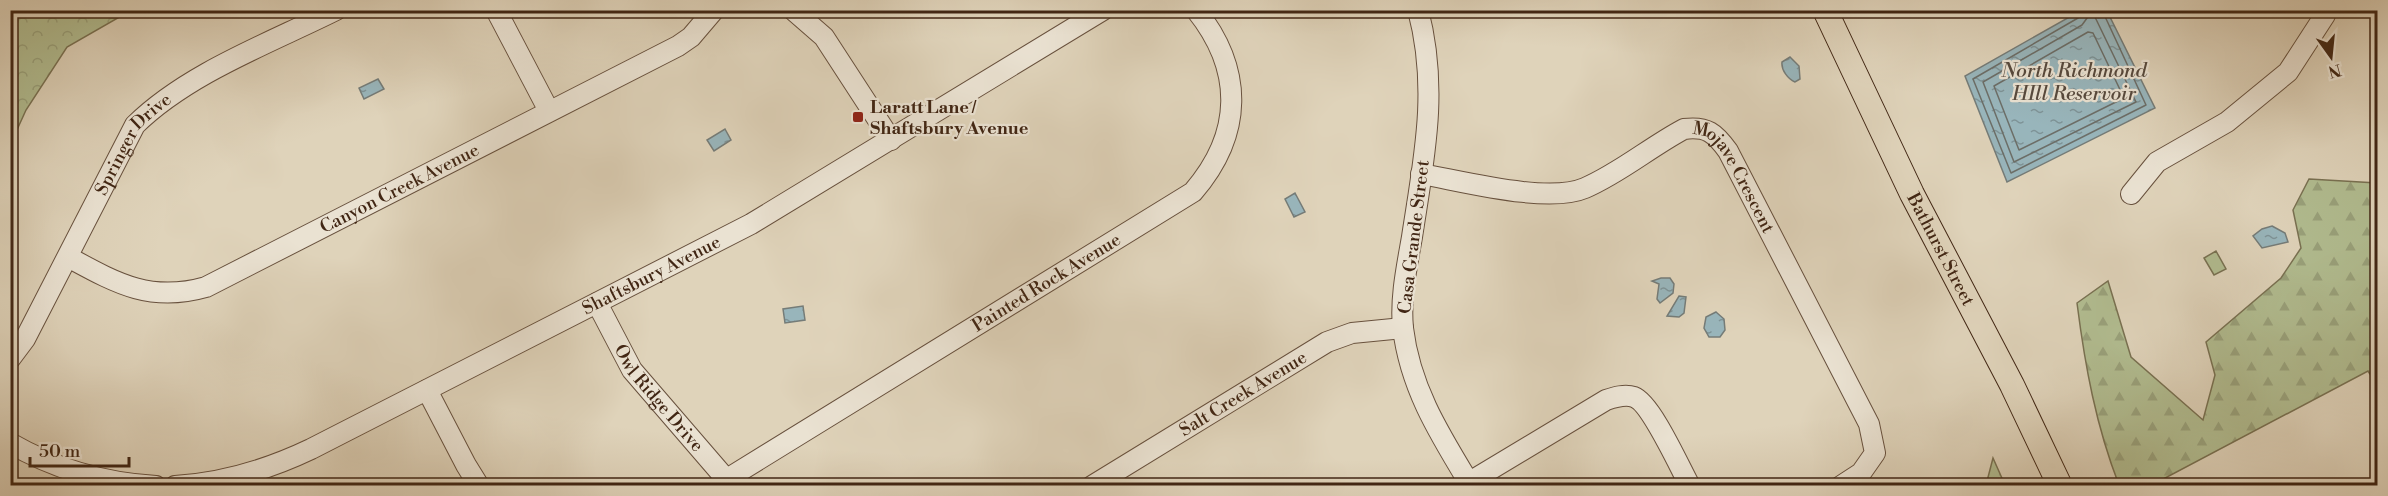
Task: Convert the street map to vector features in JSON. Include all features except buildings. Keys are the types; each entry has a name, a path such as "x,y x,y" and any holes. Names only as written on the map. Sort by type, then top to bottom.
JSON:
{"main road":[{"name":"Bathurst Street","path":"1824,10 1912,194 2012,385 2060,486"}],"street":[{"name":"Springer Drive","path":"10,359 25,339 135,125 152,109 188,84 336,10"},
{"path":"496,10 549,111"},
{"name":"Canyon Creek Avenue","path":"68,257 115,283 145,292 171,294 198,289 678,46 691,36 714,10"},
{"path":"793,10 824,37 891,140"},
{"name":"Shaftsbury Avenue","path":"175,486 205,483 261,471 311,449 597,303 751,224 1103,10"},
{"name":"Painted Rock Avenue","path":"729,482 1193,192 1214,163 1224,143 1232,105 1225,57 1196,10"},
{"name":"Casa Grande Street","path":"1418,10 1428,58 1430,94 1405,283 1403,328 1412,373 1423,402 1468,484"},
{"path":"2130,194 2157,162 2227,122 2288,72 2325,15 2325,10"},
{"name":"Mojave Crescent","path":"1421,174 1540,193 1565,193 1584,189 1684,129 1700,127 1711,131 1728,151 1869,424 1875,453 1861,473 1841,486"},
{"name":"Owl Ridge Drive","path":"597,303 632,370 729,482"},
{"name":"Salt Creek Avenue","path":"1092,486 1327,342 1352,333 1403,328"},
{"path":"427,390 465,465 479,486"},
{"path":"1468,484 1606,400 1623,395 1634,397 1649,409 1690,486"},
{"path":"10,443 76,472 112,481 156,486"}],"green space":[{"path":"11,10 130,11 67,47 26,110 11,143"},
{"path":"2309,179 2377,183 2377,385 2368,371 2152,485 2119,485 2092,395 2077,303 2108,281 2131,357 2203,420 2215,375 2206,342 2281,278 2301,248 2293,210"},
{"path":"2216,251 2226,269 2214,275 2204,258"},
{"path":"1993,458 2005,485 1986,485"}],"water":[{"name":"North Richmond HIll Reservoir","path":"2080,11 2107,11 2155,108 2007,182 1965,76"},
{"path":"1790,57 1799,66 1800,79 1795,82 1786,74 1782,65 1782,62"},
{"path":"378,79 384,89 364,99 359,88"},
{"path":"725,129 731,140 714,151 707,140"},
{"path":"1295,193 1305,212 1294,217 1285,199"},
{"path":"2272,226 2285,233 2288,242 2262,248 2253,236 2262,229"},
{"path":"1670,278 1674,284 1673,293 1660,303 1657,299 1659,284 1652,281"},
{"path":"1679,296 1686,297 1684,313 1679,317 1667,316"},
{"path":"803,306 805,320 785,323 783,309"},
{"path":"1716,312 1724,319 1725,330 1720,337 1709,337 1704,328 1706,317"}],"place":[{"name":"Laratt Lane / Shaftsbury Avenue","path":"858,117"}]}
